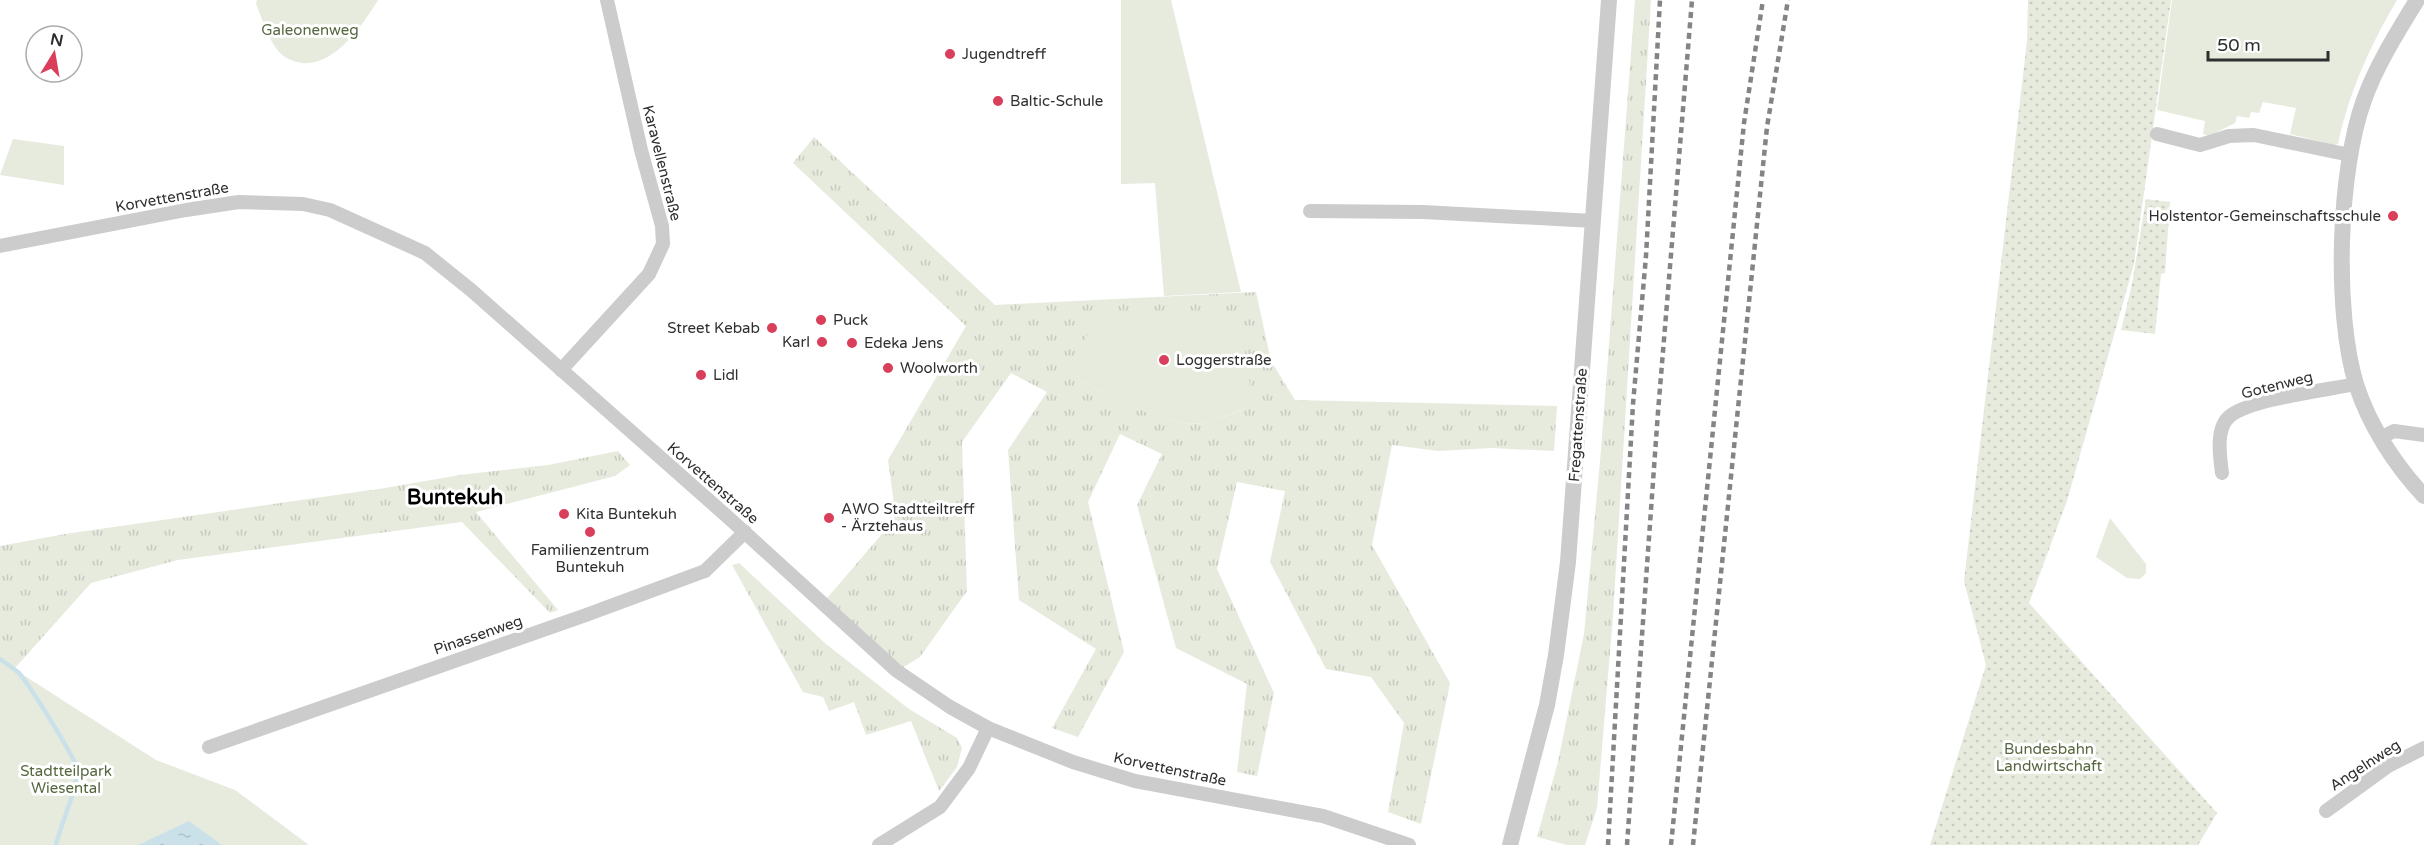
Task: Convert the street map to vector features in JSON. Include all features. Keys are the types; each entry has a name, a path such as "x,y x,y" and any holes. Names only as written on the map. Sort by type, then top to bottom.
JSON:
{"street":[{"name":"Karavellenstraße","path":"561,370 649,274 663,244 662,226 641,150 608,0"},
{"name":"Fregattenstraße","path":"1510,845 1547,705 1569,562 1609,0"},
{"path":"2417,0 2382,56 2363,102 2350,155 2342,249 2344,317 2356,384 2380,438 2424,496"},
{"path":"2157,134 2199,145 2229,136 2254,135 2350,155"},
{"name":"Korvettenstraße","path":"0,246 232,202 303,204 330,210 425,253 471,290 745,532 897,671 950,708 988,728 1073,762 1135,781 1323,816 1409,845"},
{"path":"1310,211 1423,212 1593,221"},
{"name":"Gotenweg","path":"2222,473 2219,448 2222,431 2229,416 2252,406 2356,384"},
{"path":"2380,438 2394,431 2424,435"},
{"name":"Pinassenweg","path":"209,747 705,571 745,532"},
{"path":"879,845 940,807 969,768 988,728"},
{"name":"Angelnweg","path":"2326,811 2388,766 2424,747"}],"green space":[{"name":"Galeonenweg","path":"257,0 378,0 362,25 340,48 314,62 300,63 285,57 275,47 256,4"},
{"path":"1121,0 1171,0 1241,292 1164,296 1155,183 1121,184"},
{"path":"1635,0 1651,0 1613,616 1597,808 1585,845 1567,845 1537,837 1558,762 1584,634 1601,450"},
{"name":"Bundesbahn Landwirtschaft","path":"2028,0 2171,0 2134,264 2067,501 2029,603 2217,813 2198,845 1930,845 1986,665 1964,581 2027,41"},
{"path":"2172,0 2397,0 2362,70 2348,106 2338,144 2334,145 2290,134 2296,108 2263,102 2259,113 2251,112 2249,118 2237,116 2235,123 2209,136 2203,134 2205,121 2157,110"},
{"path":"814,137 995,305 1256,292 1271,361 1295,400 1557,406 1554,451 1491,448 1438,451 1392,445 1372,545 1450,683 1421,824 1388,812 1404,723 1371,677 1326,669 1270,562 1285,491 1237,482 1217,569 1274,693 1257,776 1237,772 1247,684 1176,648 1137,505 1162,454 1120,434 1088,502 1124,652 1078,737 1052,728 1096,649 1019,600 1008,450 1047,392 1011,373 962,442 967,591 920,657 897,671 822,604 894,520 895,511 888,460 966,326 793,163","holes":["1080,380 1253,405 1204,423 1190,424 1141,410"]},
{"path":"13,139 64,146 64,185 0,175"},
{"path":"2146,199 2170,202 2165,273 2161,274 2155,334 2121,330 2132,284"},
{"name":"Loggerstraße","path":"1239,311 1253,406 1210,422 1190,424 1140,410 1080,380 1084,340 1099,319"},
{"path":"618,451 630,465 615,476 476,512 558,610 550,613 462,522 178,560 91,583 15,668 0,660 0,546 65,534 460,475 548,465"},
{"path":"2110,518 2146,564 2146,573 2140,579 2127,578 2096,557"},
{"path":"739,563 826,644 909,709 957,738 962,748 957,767 939,791 911,721 866,735 854,702 829,711 823,697 803,692 732,565"},
{"name":"Stadtteilpark Wiesental","path":"0,660 156,760 235,790 309,845 0,845"}],"water":[{"path":"189,821 222,845 138,845"}],"waterway":[{"path":"0,659 19,673 24,680 60,736 77,769 75,785 56,845"}],"railway":[{"path":"1608,845 1633,404 1646,256 1660,0"},
{"path":"1627,845 1658,412 1692,0"},
{"path":"1671,845 1744,123 1763,0"},
{"path":"1693,845 1767,127 1788,0"}],"place":[{"name":"Jugendtreff","path":"950,54"},
{"name":"Baltic-Schule","path":"998,101"},
{"name":"Holstentor-Gemeinschaftsschule","path":"2393,216"},
{"name":"Puck","path":"821,320"},
{"name":"Street Kebab","path":"772,328"},
{"name":"Karl","path":"822,342"},
{"name":"Edeka Jens","path":"852,343"},
{"name":"Loggerstraße","path":"1164,360"},
{"name":"Woolworth","path":"888,368"},
{"name":"Lidl","path":"701,375"},
{"name":"Kita Buntekuh","path":"564,514"},
{"name":"AWO Stadtteiltreff - Ärztehaus","path":"829,518"},
{"name":"Familienzentrum Buntekuh","path":"590,532"}],"district":[{"name":"Buntekuh","path":"455,497"}]}
